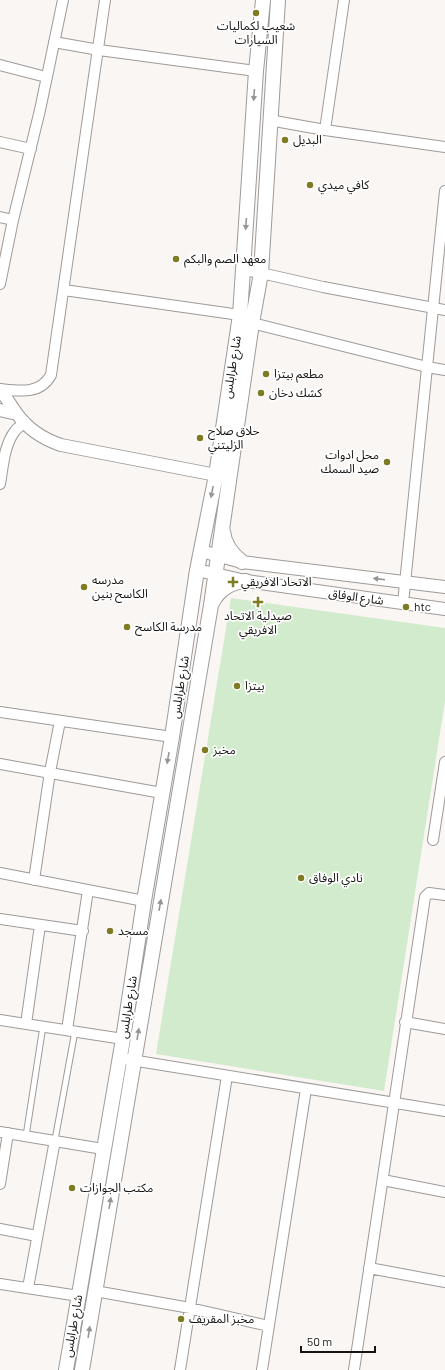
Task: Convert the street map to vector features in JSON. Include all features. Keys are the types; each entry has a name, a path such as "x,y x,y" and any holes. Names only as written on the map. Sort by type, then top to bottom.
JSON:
{"main road":[{"name":"شارع طرابلس","path":"66,1370 123,1038 144,901 172,737 197,570 216,475 240,315 262,0"},
{"name":"شارع طرابلس","path":"82,1370 211,605 252,323 261,273 278,0"},
{"path":"223,526 226,543 235,556 242,562"},
{"path":"211,605 219,592 225,587 246,581"}],"street":[{"path":"0,284 13,220 31,149 54,42 60,0"},
{"path":"0,390 34,390 48,381 51,375 105,0"},
{"path":"325,130 344,0"},
{"path":"54,42 99,50 256,71"},
{"path":"0,65 46,78"},
{"path":"270,120 325,130 445,147"},
{"path":"0,142 31,149"},
{"path":"403,603 445,191"},
{"path":"0,217 13,220"},
{"path":"243,270 433,309 445,310"},
{"path":"64,290 240,315"},
{"path":"252,323 427,368 445,370"},
{"path":"0,390 21,418 42,438 61,445 216,475"},
{"path":"0,410 21,418"},
{"path":"0,484 8,446 21,418"},
{"name":"شارع الوفاق","path":"201,551 242,562 445,587"},
{"name":"شارع الوفاق","path":"197,570 246,581 445,608"},
{"path":"0,712 172,737"},
{"path":"34,880 50,772 60,721"},
{"path":"433,840 445,762"},
{"path":"0,764 162,793"},
{"path":"0,874 144,901"},
{"path":"71,1031 88,890"},
{"path":"354,1370 405,1022 425,897 429,893 445,895"},
{"path":"0,919 83,931"},
{"path":"26,1024 40,925"},
{"path":"0,1020 123,1038"},
{"path":"405,1022 445,1029"},
{"path":"119,1058 445,1111"},
{"path":"180,1370 227,1076"},
{"path":"262,1370 306,1089"},
{"path":"0,1184 4,1132 103,1149"},
{"path":"28,1288 55,1140"},
{"path":"383,1180 445,1192"},
{"path":"0,1229 37,1236"},
{"path":"369,1268 445,1282"},
{"path":"0,1284 78,1296"},
{"path":"95,1291 190,1308 268,1326"}],"lane":[{"path":"26,1136 43,1026"},
{"path":"55,1140 71,1031"}],"green space":[{"name":"نادي الوفاق","path":"231,598 445,628 445,701 384,1091 156,1054"}],"place":[{"name":"شعيب لكماليات السيارات","path":"256,13"},
{"name":"البديل","path":"285,140"},
{"name":"كافي ميدي","path":"310,185"},
{"name":"معهد الصم والبكم","path":"176,259"},
{"name":"مطعم بيتزا","path":"266,374"},
{"name":"كشك دخان","path":"261,393"},
{"name":"حلاق صلاح الزليتني","path":"200,438"},
{"name":"محل ادوات صيد السمك","path":"387,462"},
{"name":"الاتحاد الافريقي","path":"233,582"},
{"name":"مدرسه الكاسح بنين","path":"84,587"},
{"name":"صيدلية الاتحاد الافريقي","path":"258,602"},
{"name":"htc","path":"406,607"},
{"name":"مدرسة الكاسح","path":"127,627"},
{"name":"بيتزا","path":"237,686"},
{"name":"مخبز","path":"205,750"},
{"name":"نادي الوفاق","path":"301,878"},
{"name":"مسجد","path":"110,931"},
{"name":"مكتب الجوازات","path":"72,1188"},
{"name":"مخبز المقريف","path":"181,1319"}]}
